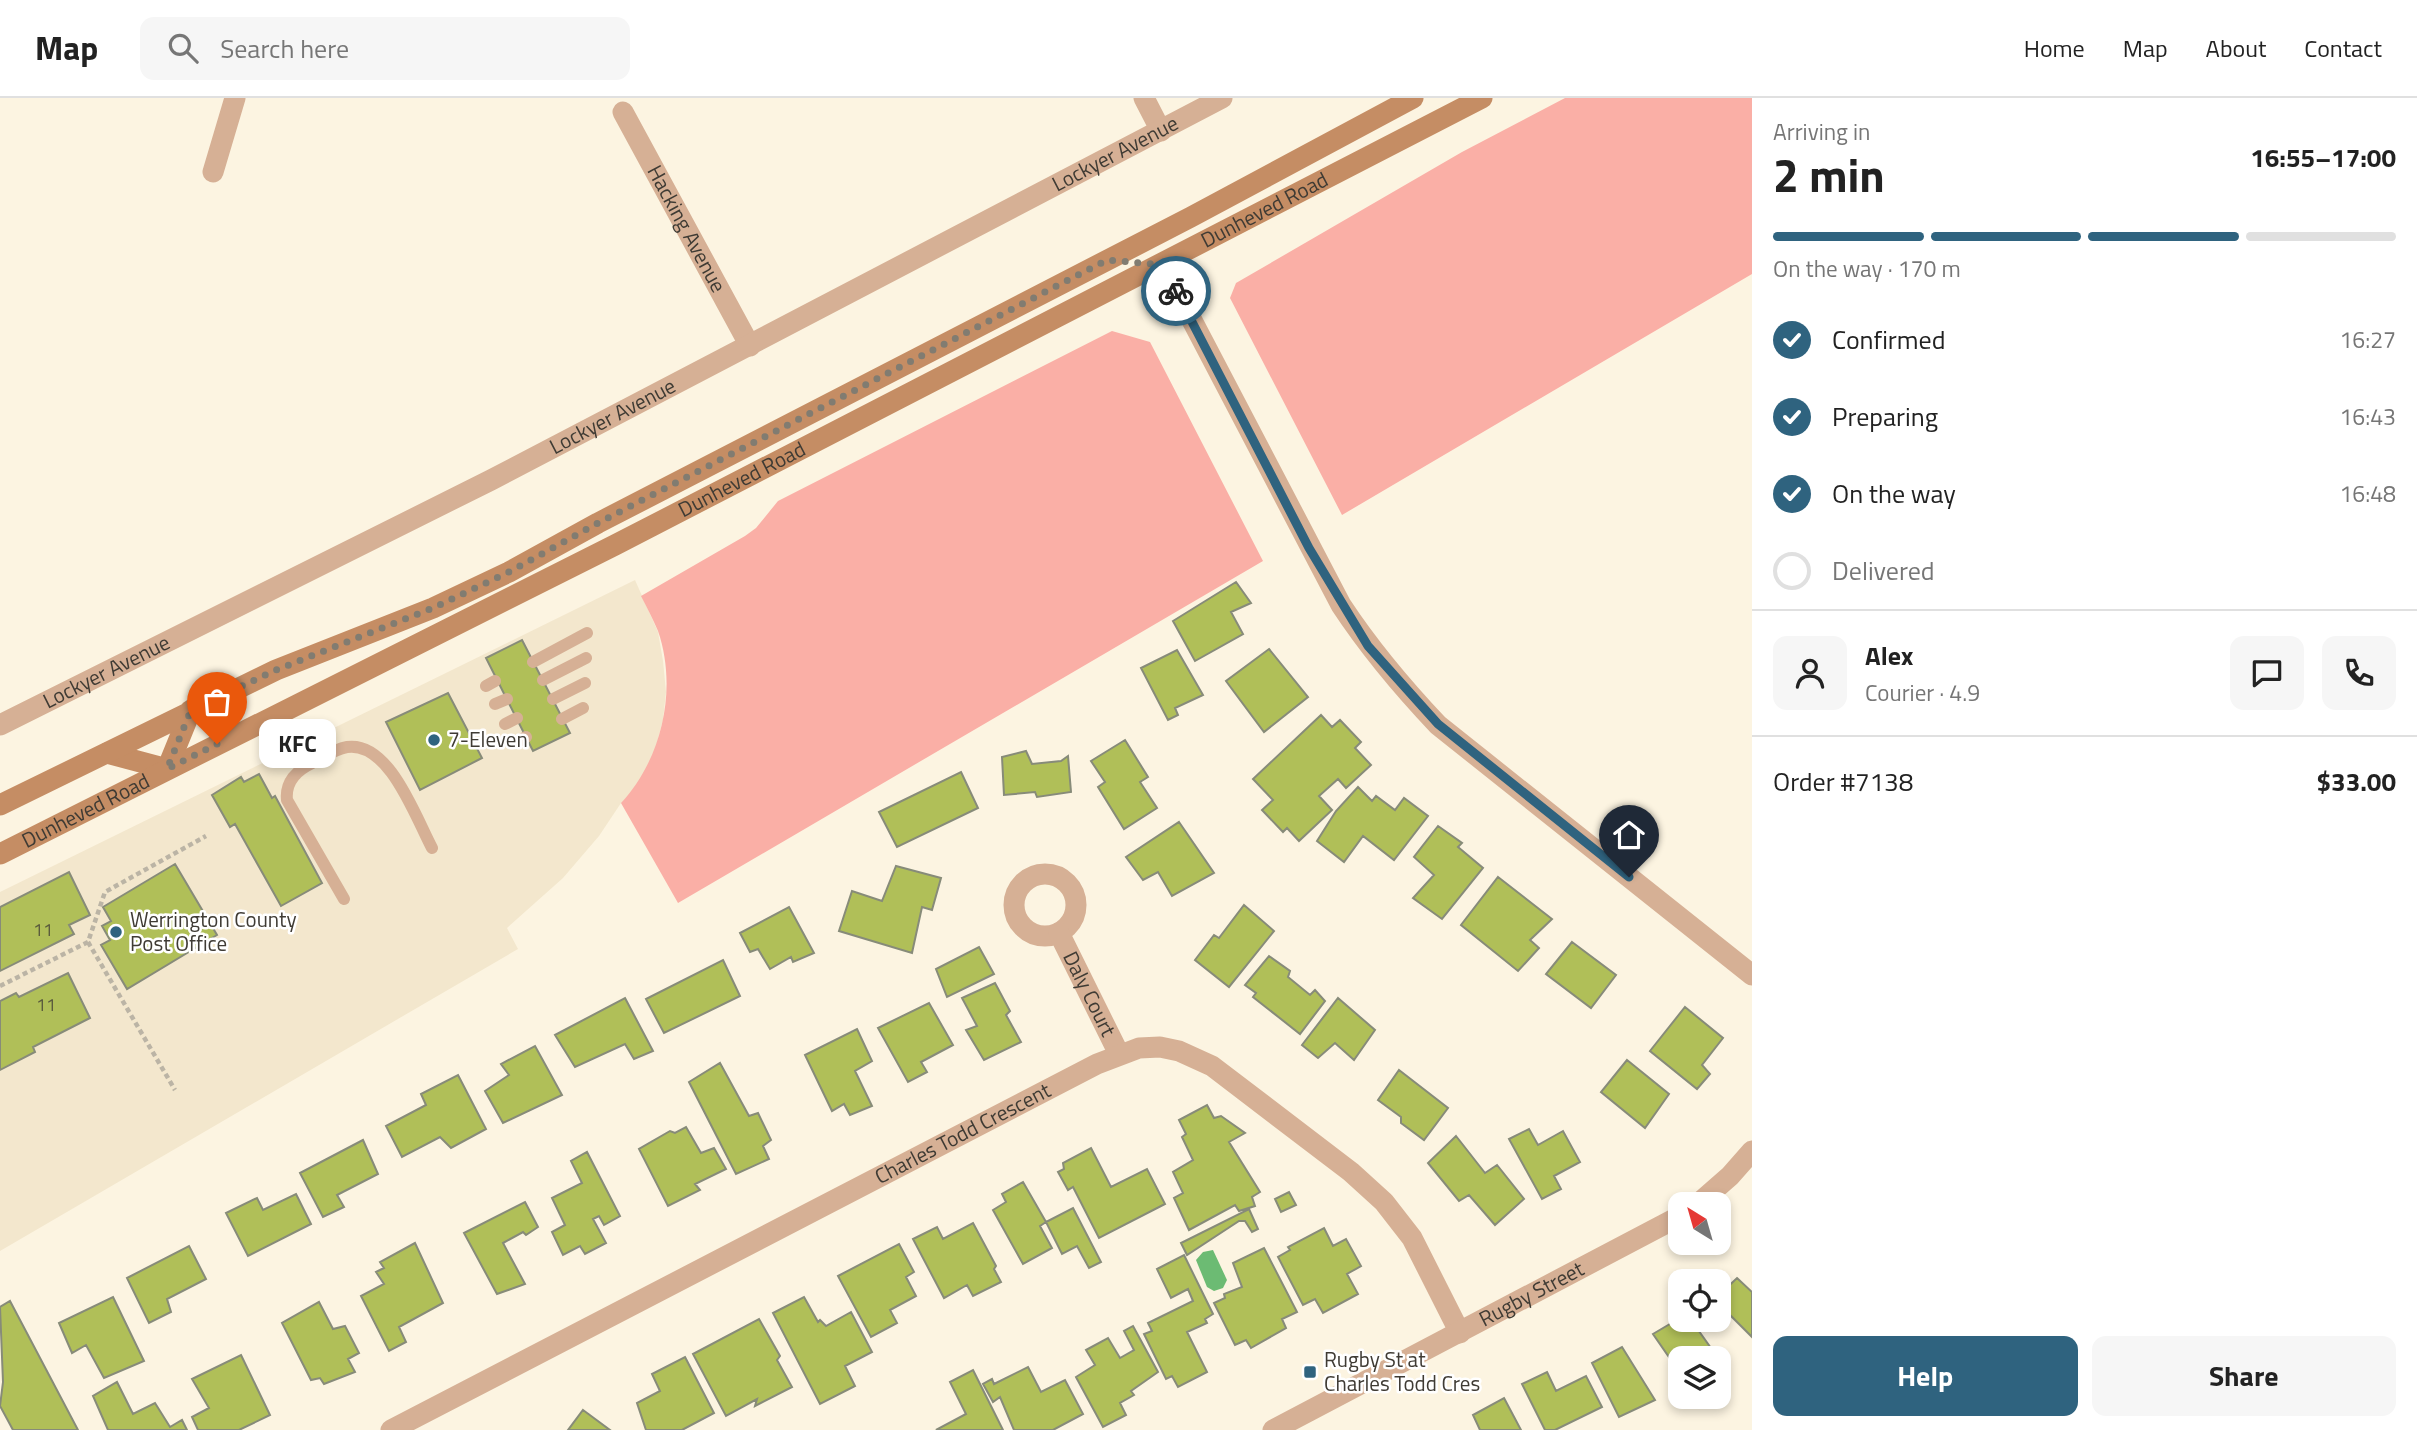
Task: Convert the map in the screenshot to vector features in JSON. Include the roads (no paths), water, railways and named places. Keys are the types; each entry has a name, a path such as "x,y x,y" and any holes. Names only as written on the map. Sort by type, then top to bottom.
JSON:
{"main road":[{"name":"Dunheved Road","path":"0,805 276,670 433,608 509,572 598,523 1191,217 1413,98"},
{"name":"Dunheved Road","path":"0,854 1163,265 1482,98"},
{"path":"1107,260 1163,265 1191,217"},
{"path":"107,753 167,769 191,710"}],"street":[{"path":"213,172 235,98"},
{"path":"1144,98 1161,131"},
{"name":"Lockyer Avenue","path":"0,725 750,346 1222,98"},
{"name":"Hacking Avenue","path":"623,111 750,346"},
{"path":"1163,265 1309,548 1341,605 1377,656 1438,724 1752,975"},
{"name":"Daly Court","path":"1059,933 1119,1054"},
{"name":"Charles Todd Crescent","path":"391,1430 1119,1054 1139,1048 1160,1047 1198,1058 1351,1172 1384,1202 1412,1238 1460,1333"},
{"path":"1712,1192 1752,1151"},
{"name":"Rugby Street","path":"1273,1430 1668,1222"}],"lane":[{"path":"533,662 587,634"},
{"path":"543,680 586,658"},
{"path":"553,699 584,683"},
{"path":"562,719 583,708"},
{"path":"344,899 287,800 289,783 302,768 340,749 349,747 372,751 385,763 432,848"}],"place":[{"name":"7-Eleven","path":"434,740"},
{"name":"KFC","path":"217,744"},
{"name":"Werrington County Post Office","path":"116,932"},
{"name":"Rugby St at Charles Todd Cres","path":"1310,1372"}]}
